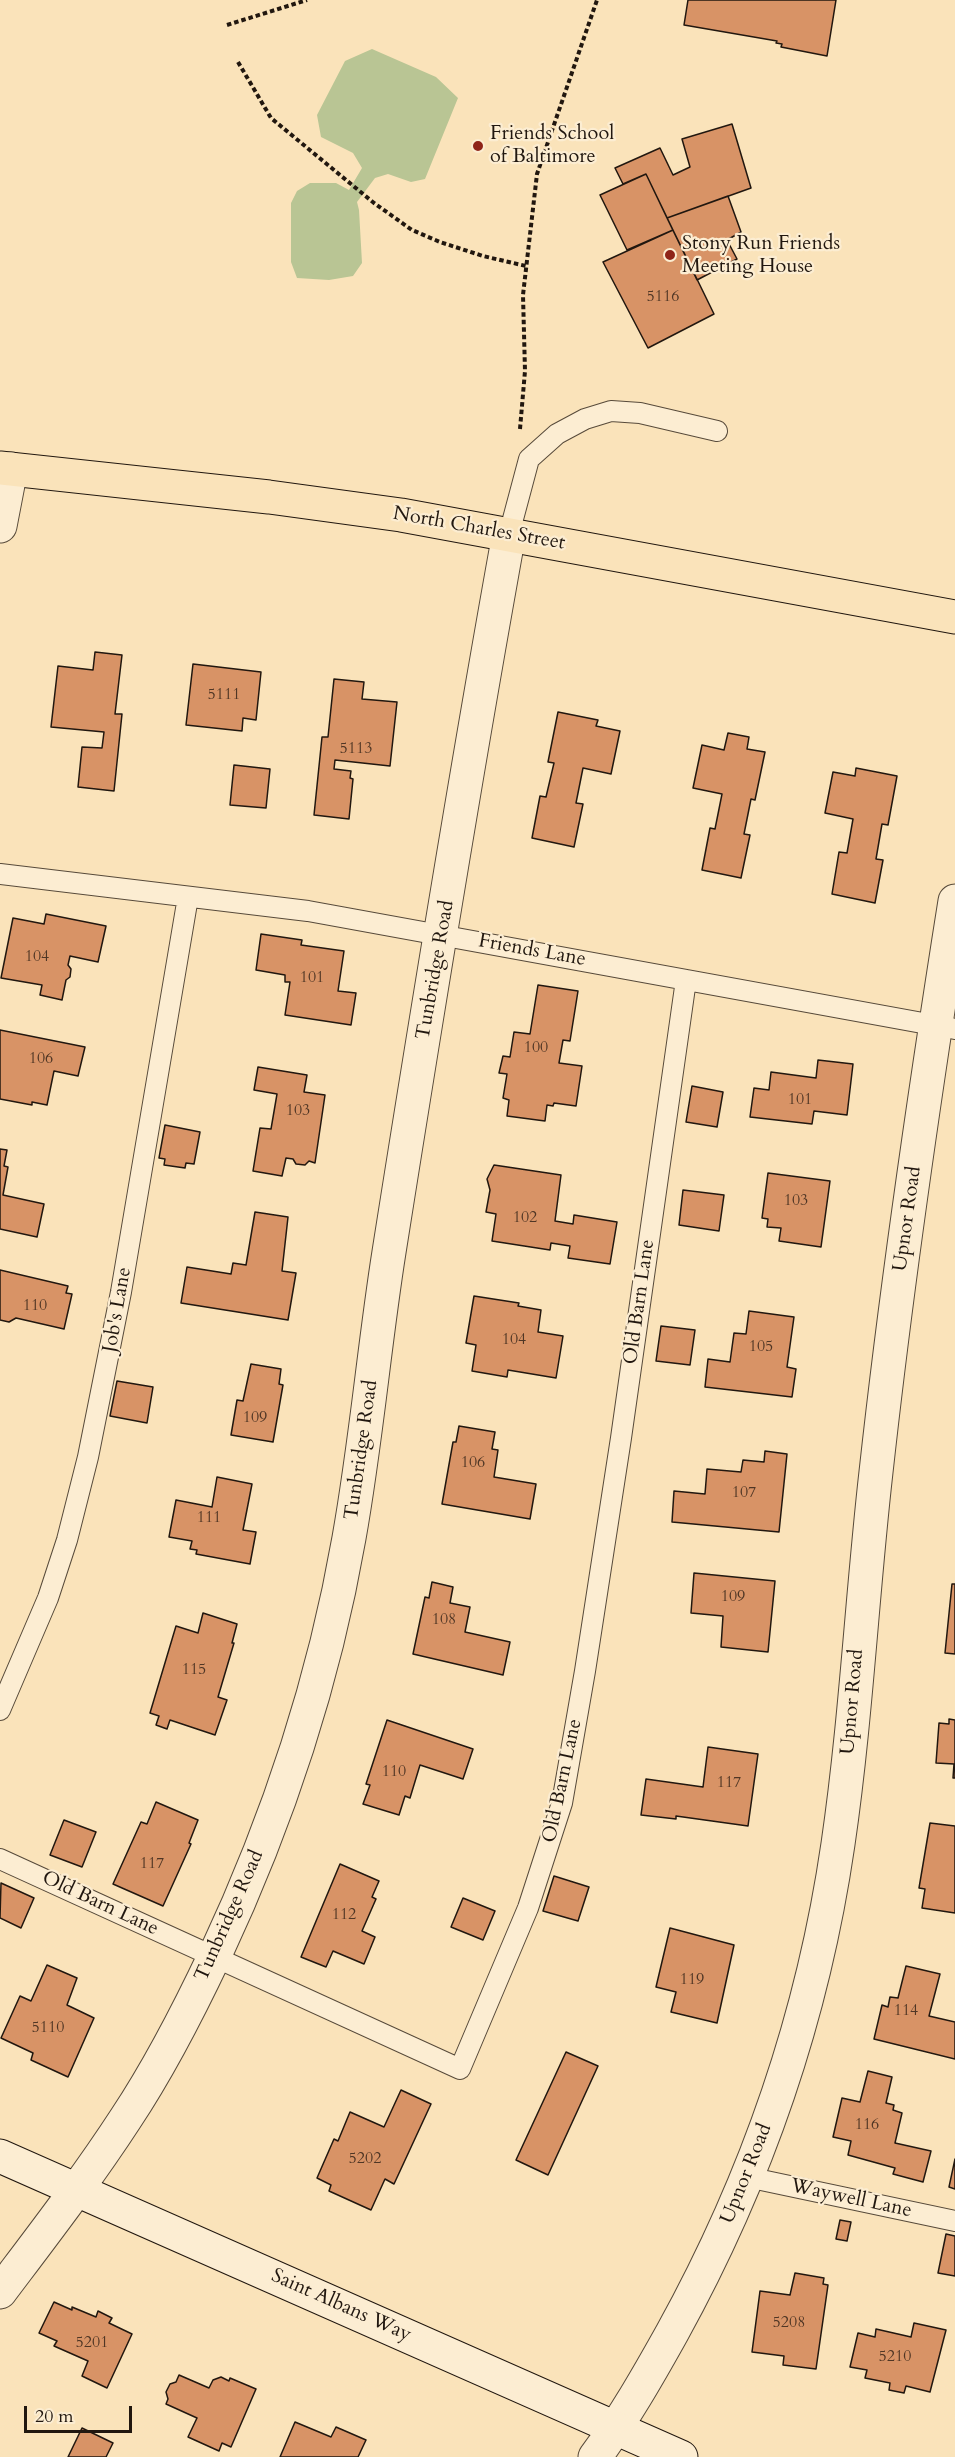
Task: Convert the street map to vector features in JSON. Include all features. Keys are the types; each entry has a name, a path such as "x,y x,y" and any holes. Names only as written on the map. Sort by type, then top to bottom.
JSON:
{"main road":[{"name":"North Charles Street","path":"5,468 340,506 509,534 955,617"}],"street":[{"path":"0,526 5,468"},
{"name":"Tunbridge Road","path":"0,2292 77,2190 129,2114 214,1957 246,1884 290,1766 327,1641 349,1540 386,1270 509,534"},
{"name":"Upnor Road","path":"595,2457 616,2428 690,2299 719,2242 747,2177 790,2061 808,1996 838,1844 882,1417 945,1027 955,901"},
{"name":"Saint Albans Way","path":"0,2156 681,2457"}],"lane":[{"path":"509,534 529,459 557,434 585,419 611,411 640,413 717,431"},
{"name":"Friends Lane","path":"0,874 308,911 945,1027"},
{"name":"Job's Lane","path":"0,1710 48,1598 67,1540 85,1467 121,1292 188,897"},
{"name":"Old Barn Lane","path":"0,1859 460,2068 528,1908 562,1803 617,1462 686,980"},
{"name":"Waywell Lane","path":"747,2177 955,2221"}],"path":[{"path":"227,25 307,0"},
{"path":"529,459 519,434 525,371 523,295 537,174 597,0"},
{"path":"238,62 271,118 374,203 412,230 483,256 526,266"}],"green space":[{"path":"372,49 436,77 458,98 425,179 411,182 388,174 375,178 357,202 362,263 353,276 329,280 297,278 291,262 291,203 297,191 310,183 336,183 349,190 362,168 353,153 321,137 317,115 345,61"}],"building":[{"path":"688,0 836,0 827,56 781,47 782,44 776,43 777,41 684,25"},
{"path":"732,124 751,188 667,218 646,174 623,184 615,168 660,148 673,175 690,167 682,139"},
{"path":"646,174 673,230 627,250 600,195"},
{"path":"728,196 741,232 727,240 737,259 697,280 667,218"},
{"path":"673,230 714,314 648,348 603,262"},
{"path":"95,652 122,655 115,714 122,714 114,791 78,787 82,747 102,748 104,732 51,727 58,666 93,670"},
{"path":"193,664 261,672 256,720 243,718 242,731 186,725"},
{"path":"334,679 364,682 362,699 397,702 390,766 335,760 334,769 351,771 350,778 353,779 349,819 314,815 322,737 328,737"},
{"path":"558,712 598,720 596,726 620,731 611,774 583,768 576,803 583,804 574,847 532,838 540,796 546,797 554,763 548,762"},
{"path":"728,733 749,737 747,749 765,752 755,800 751,799 744,834 750,835 741,878 702,870 710,828 715,829 722,794 693,788 702,745 724,750"},
{"path":"234,765 270,769 266,808 230,805"},
{"path":"856,768 897,776 888,825 882,824 876,859 883,860 875,903 832,894 839,852 847,853 853,819 825,813 833,772 855,776"},
{"path":"46,914 106,926 98,962 70,956 68,965 71,969 70,977 66,980 62,1000 40,995 42,985 1,978 13,918 44,924"},
{"path":"261,934 302,940 301,945 344,951 338,991 356,993 351,1025 285,1015 290,982 285,982 285,975 256,970"},
{"path":"538,985 578,991 570,1041 563,1040 559,1063 582,1066 576,1106 554,1103 553,1106 547,1105 545,1121 507,1116 509,1100 503,1098 507,1074 499,1073 503,1056 510,1057 514,1032 530,1034"},
{"path":"0,1030 85,1047 78,1076 54,1071 47,1105 32,1102 32,1105 0,1099"},
{"path":"818,1060 853,1064 847,1115 814,1111 812,1124 750,1117 754,1088 769,1090 771,1072 816,1078"},
{"path":"258,1067 307,1075 304,1092 325,1095 315,1163 309,1161 305,1165 296,1164 293,1159 286,1158 282,1176 253,1171 260,1128 271,1129 277,1094 254,1090"},
{"path":"692,1086 723,1092 717,1127 686,1122"},
{"path":"165,1125 200,1132 194,1164 186,1163 185,1168 164,1165 165,1159 159,1158"},
{"path":"0,1149 7,1150 4,1166 8,1167 3,1195 44,1204 37,1237 0,1229"},
{"path":"494,1165 561,1175 555,1221 573,1224 574,1215 617,1222 610,1264 568,1258 570,1246 551,1243 550,1250 492,1241 496,1214 486,1212 490,1190 487,1179"},
{"path":"768,1173 830,1181 821,1247 779,1241 781,1228 767,1227 768,1219 762,1218"},
{"path":"683,1190 724,1195 719,1231 679,1225"},
{"path":"255,1212 288,1217 282,1271 296,1273 288,1320 181,1303 187,1267 231,1274 233,1263 246,1265"},
{"path":"0,1270 68,1286 66,1293 72,1294 64,1329 16,1318 9,1322 0,1320"},
{"path":"474,1296 519,1303 518,1306 541,1310 538,1332 563,1336 556,1378 508,1370 507,1377 472,1371 476,1345 466,1343"},
{"path":"749,1311 794,1317 787,1367 796,1369 792,1397 705,1387 708,1359 730,1362 734,1333 746,1334"},
{"path":"661,1326 695,1330 690,1365 656,1361"},
{"path":"251,1364 281,1369 279,1384 283,1385 273,1442 231,1435 237,1400 243,1401"},
{"path":"117,1381 153,1387 147,1423 110,1416"},
{"path":"459,1426 495,1432 492,1449 498,1450 494,1477 536,1484 530,1519 442,1504 453,1442 456,1442"},
{"path":"765,1451 787,1454 779,1532 672,1522 674,1491 705,1494 707,1469 741,1472 743,1460 764,1462"},
{"path":"217,1477 252,1484 243,1530 256,1532 250,1564 196,1554 197,1550 190,1549 192,1541 169,1537 176,1500 212,1507"},
{"path":"694,1573 775,1581 768,1652 721,1647 723,1616 691,1613"},
{"path":"432,1582 453,1587 450,1603 470,1607 465,1632 510,1642 503,1675 413,1654 425,1597 429,1598"},
{"path":"952,1584 955,1584 955,1654 945,1653"},
{"path":"203,1613 237,1624 232,1643 234,1643 218,1697 227,1700 215,1735 170,1720 167,1729 156,1725 159,1716 150,1713 176,1626 198,1633"},
{"path":"949,1719 955,1720 955,1778 953,1778 954,1764 936,1763 939,1723 949,1724"},
{"path":"387,1720 473,1749 463,1779 420,1765 410,1798 405,1796 399,1815 363,1804 370,1785 366,1784"},
{"path":"708,1747 758,1754 748,1826 676,1816 676,1819 641,1815 646,1779 703,1787"},
{"path":"156,1802 198,1820 189,1843 191,1844 163,1906 113,1884 141,1822 147,1824"},
{"path":"64,1820 96,1832 82,1867 50,1855"},
{"path":"930,1823 955,1826 955,1913 922,1908 925,1889 919,1888"},
{"path":"340,1864 379,1881 372,1897 376,1899 362,1931 375,1937 364,1964 333,1951 326,1967 301,1957"},
{"path":"554,1876 589,1887 578,1921 543,1911"},
{"path":"1,1883 34,1898 21,1928 0,1918"},
{"path":"463,1898 495,1911 483,1940 451,1927"},
{"path":"670,1928 734,1945 717,2023 671,2012 676,1992 656,1987"},
{"path":"47,1965 77,1978 67,2005 94,2018 68,2077 31,2060 33,2053 1,2038 20,1996 31,2001"},
{"path":"906,1966 940,1974 929,2016 955,2022 955,2059 874,2039 882,2005 888,2007 890,1997 898,1998"},
{"path":"566,2052 598,2066 548,2175 516,2160"},
{"path":"868,2071 892,2077 886,2103 894,2105 893,2110 902,2113 895,2143 931,2151 923,2182 893,2174 895,2168 848,2155 851,2141 833,2137 842,2098 860,2102"},
{"path":"401,2090 431,2104 394,2184 385,2179 371,2210 329,2191 331,2185 317,2178 334,2139 338,2141 350,2112 384,2127"},
{"path":"955,2159 955,2189 949,2187"},
{"path":"840,2220 851,2222 847,2241 836,2239"},
{"path":"946,2234 955,2236 955,2276 938,2273"},
{"path":"795,2273 824,2278 823,2284 828,2285 816,2369 783,2365 784,2356 752,2352 760,2291 790,2295"},
{"path":"54,2302 96,2317 98,2311 112,2318 109,2323 132,2334 107,2388 82,2376 88,2361 54,2346 57,2341 39,2333"},
{"path":"914,2323 946,2330 930,2392 906,2386 904,2393 889,2390 890,2383 865,2378 867,2370 850,2367 858,2333 875,2337 876,2329 911,2337"},
{"path":"179,2375 209,2388 213,2380 221,2377 229,2381 230,2378 256,2389 231,2447 222,2443 219,2451 188,2437 197,2418 166,2404 168,2399 166,2392 170,2384 176,2382"},
{"path":"295,2422 331,2437 336,2427 366,2440 358,2457 280,2457"},
{"path":"82,2428 113,2443 106,2457 68,2457"}],"place":[{"name":"Friends School of Baltimore","path":"478,146"},
{"name":"Stony Run Friends Meeting House","path":"670,255"}]}
